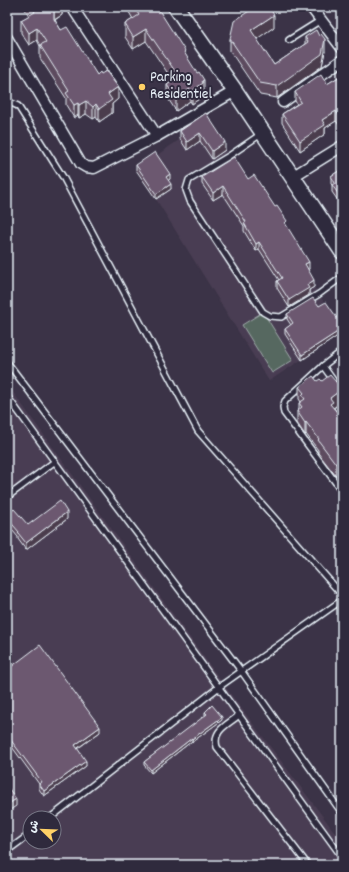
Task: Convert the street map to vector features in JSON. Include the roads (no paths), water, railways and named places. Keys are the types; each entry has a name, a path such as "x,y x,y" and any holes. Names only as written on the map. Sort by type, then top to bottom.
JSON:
{"main road":[{"path":"176,7 235,91 342,251"}],"street":[{"path":"72,7 157,136"},
{"path":"311,7 342,48"},
{"path":"7,38 81,164 86,167 94,168 157,136 235,91"},
{"path":"283,102 342,60"},
{"path":"292,177 342,146"}],"lane":[{"path":"289,40 321,20"},
{"path":"7,103 9,102 18,106 63,177 198,431 342,595"},
{"path":"263,133 189,180 186,190 190,201 263,312 270,316 280,317 319,294 342,277"},
{"path":"342,351 323,366 285,401 283,407 284,413 342,491"},
{"path":"7,362 242,672 342,813"},
{"path":"323,366 337,385"},
{"path":"7,396 342,857"},
{"path":"7,498 54,462"},
{"path":"60,810 219,687 342,600"},
{"path":"239,715 217,733 215,739 217,747 308,865"},
{"path":"7,852 22,840"}],"place":[{"name":"Parking Residentiel","path":"142,87"}]}
